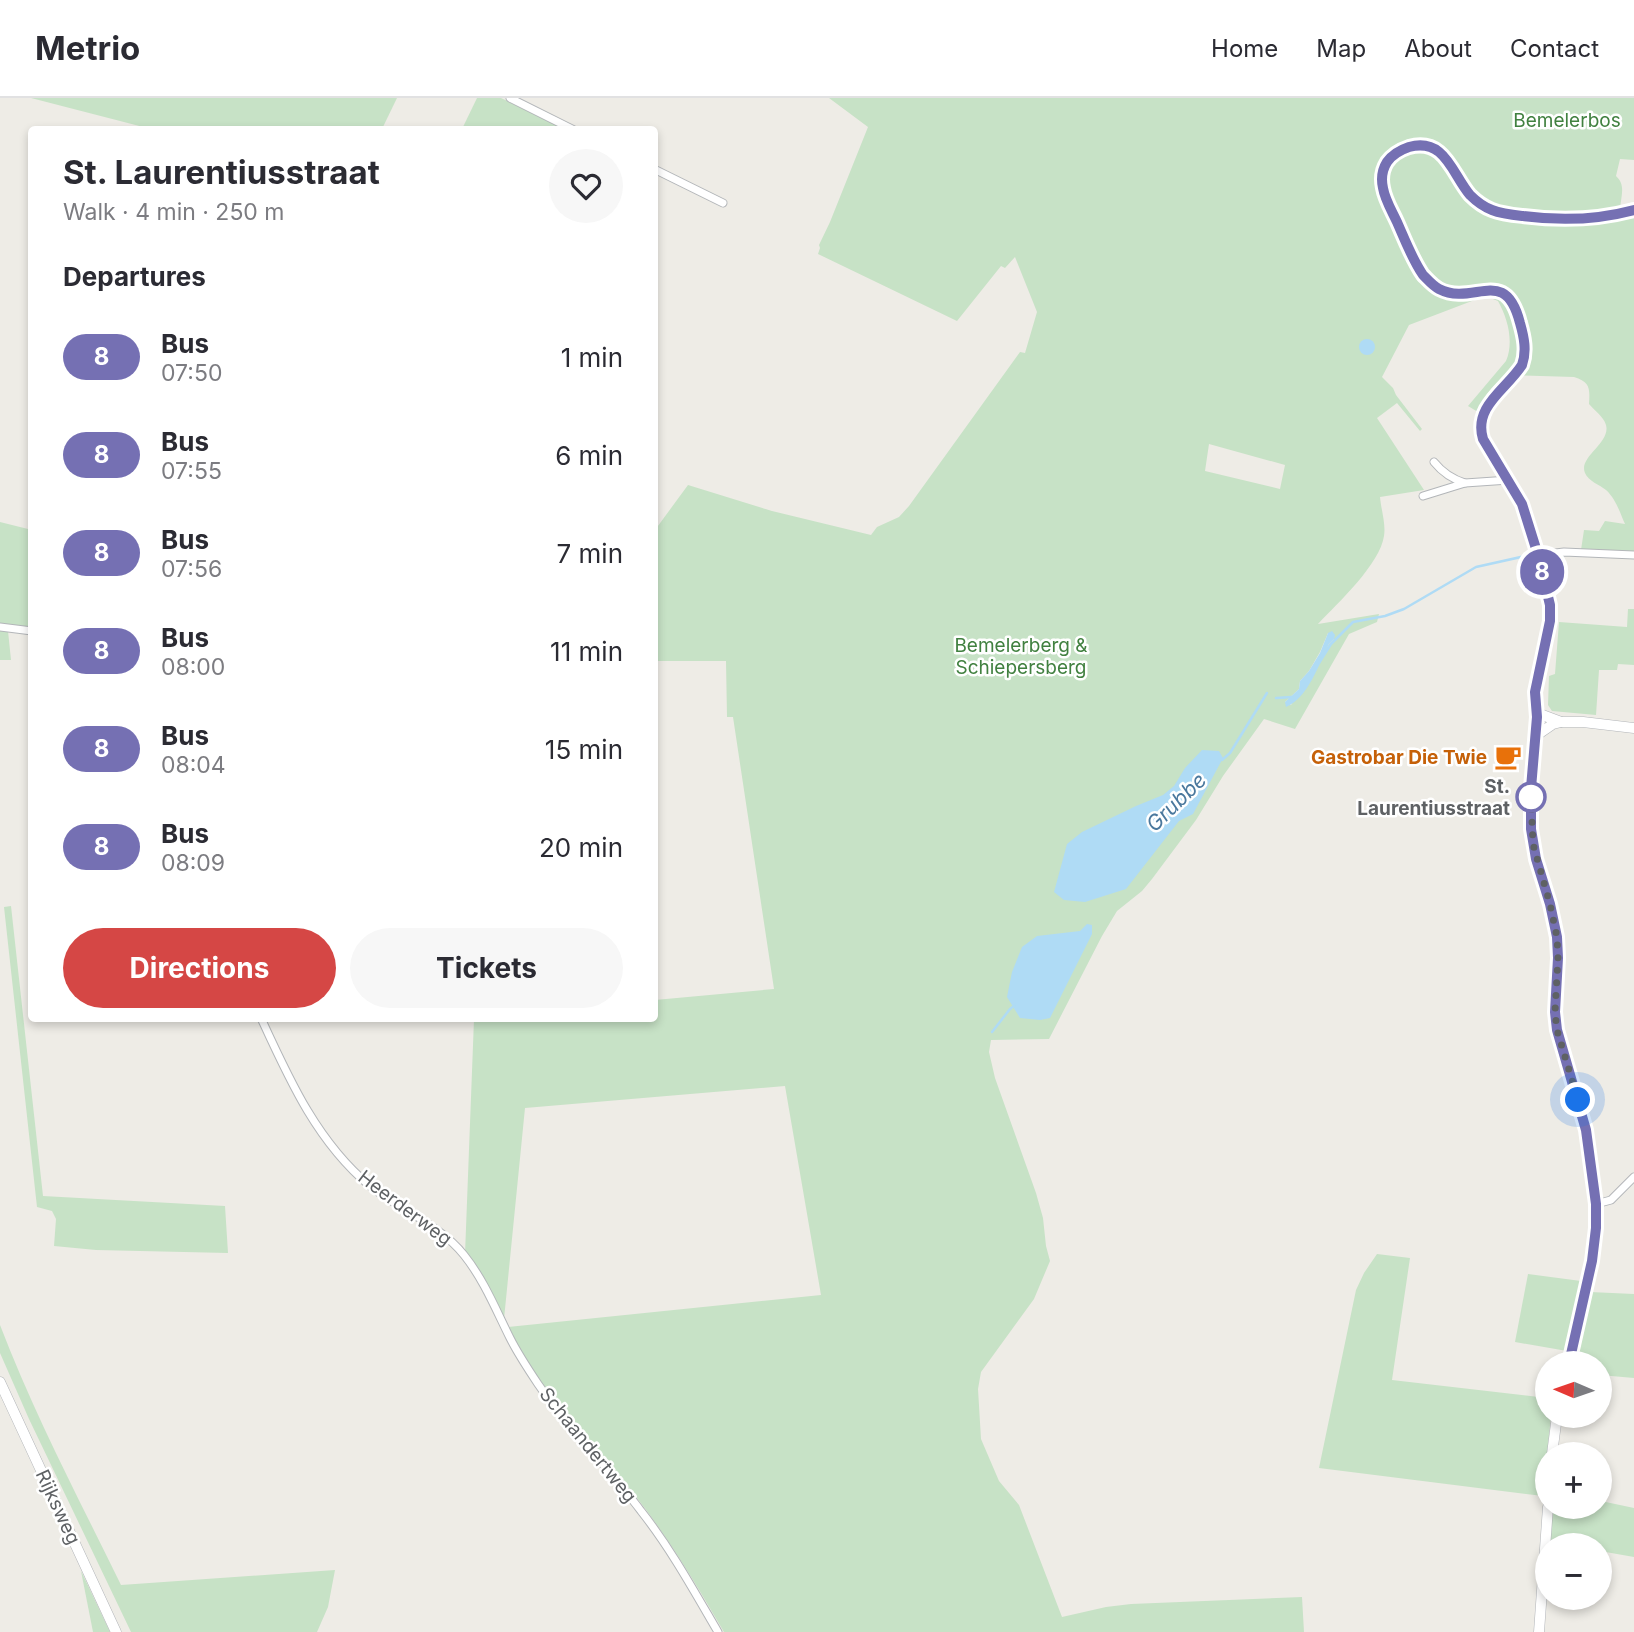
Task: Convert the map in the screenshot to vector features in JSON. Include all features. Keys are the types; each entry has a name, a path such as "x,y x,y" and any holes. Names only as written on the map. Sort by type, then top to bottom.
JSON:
{"street":[{"path":"510,98 566,126"},
{"path":"1572,1351 1592,1261 1596,1204 1586,1130 1556,1024 1557,937 1536,859 1531,829 1531,788 1537,735 1536,686 1549,631 1550,613 1548,593 1525,512 1480,430 1485,409 1520,369 1524,360 1524,342 1512,302 1499,291 1454,293 1437,288 1426,278 1386,199 1382,175 1388,160 1398,152 1421,146 1435,149 1448,159 1474,198 1489,208 1505,213 1573,220 1634,210"},
{"path":"658,171 723,203"},
{"path":"1434,462 1447,475 1465,483"},
{"path":"1423,496 1465,483 1509,480"},
{"path":"1538,555 1564,552 1634,555"},
{"path":"0,627 28,630"},
{"path":"1537,713 1561,722"},
{"path":"1537,735 1561,722 1634,728"},
{"name":"Heerderweg","path":"263,1022 295,1089 334,1150 370,1185 433,1227 464,1254"},
{"path":"1596,1204 1611,1200 1634,1178"},
{"name":"Schaandertweg","path":"464,1254 488,1290 513,1345 538,1384 562,1418 643,1513 718,1632"},
{"name":"Rijksweg","path":"0,1382 116,1632"},
{"path":"1539,1632 1547,1519"}],"green space":[{"path":"31,98 397,98 383,126 139,126"},
{"path":"477,98 501,98 559,126 463,126"},
{"path":"829,98 1634,98 1634,160 1620,159 1616,176 1622,187 1620,209 1634,204 1634,551 1581,550 1584,530 1599,531 1605,521 1625,524 1606,490 1585,473 1586,461 1606,432 1603,419 1589,404 1586,384 1574,377 1506,375 1478,412 1468,406 1506,361 1510,346 1505,315 1498,301 1485,296 1409,325 1382,377 1422,429 1420,431 1397,403 1377,418 1424,490 1380,497 1384,522 1381,547 1367,571 1318,624 1379,614 1377,622 1349,634 1295,729 1264,719 1223,776 1196,820 1152,879 1142,891 1117,911 1049,1039 991,1040 989,1052 995,1078 1036,1193 1050,1261 1034,1299 981,1372 978,1389 981,1439 999,1481 1019,1505 1062,1617 1131,1604 1302,1597 1304,1632 724,1632 646,1510 557,1406 508,1327 821,1295 785,1086 525,1108 504,1319 482,1277 465,1254 474,1022 658,1022 658,1000 774,989 733,717 727,717 726,661 658,661 658,526 688,485 772,511 871,535 877,527 899,517 909,506 1020,352 1025,353 1037,312 1015,257 1005,268 1001,266 957,321 818,254 819,245 868,127","holes":["1209,444 1285,465 1280,489 1205,471","1328,633 1334,639 1291,705 1285,702 1299,689 1300,681 1309,671"]},
{"path":"0,522 28,529 28,634 8,631 11,660 0,660"},
{"path":"1628,609 1634,609 1634,665 1618,664 1617,670 1599,670 1596,715 1552,711 1548,705 1549,676 1555,674 1559,622 1627,627"},
{"path":"11,906 43,1196 225,1206 228,1253 96,1250 54,1246 56,1219 52,1211 37,1207 4,907"},
{"path":"1377,1254 1410,1258 1392,1380 1535,1397 1535,1428 1550,1428 1548,1442 1535,1442 1535,1495 1319,1468 1356,1290"},
{"path":"1528,1274 1581,1281 1582,1290 1567,1351 1515,1342"},
{"path":"1590,1292 1634,1294 1634,1378 1612,1376 1612,1351 1576,1351"},
{"path":"0,1325 42,1424 121,1585 335,1570 328,1607 317,1632 131,1632 0,1353"},
{"path":"1612,1503 1634,1508 1634,1557 1612,1553 1612,1533 1548,1533 1549,1519 1612,1519"},
{"path":"81,1571 83,1575 110,1632 93,1632"}],"water":[{"path":"1364,339 1370,339 1375,347 1373,353 1364,355 1359,350 1359,344"},
{"path":"1332,631 1334,639 1312,680 1301,696 1286,707 1285,702 1299,689 1300,681 1320,653 1328,633"},
{"path":"1202,750 1219,751 1223,758 1193,814 1179,821 1126,889 1085,902 1064,900 1054,892 1067,844 1082,832 1163,795 1174,786 1185,768"},
{"path":"1087,924 1092,925 1092,934 1050,1018 1020,1018 1007,997 1012,972 1022,947 1037,936 1080,931"}],"waterway":[{"path":"1319,663 1331,644 1353,622 1404,609 1476,567 1530,555"},
{"name":"Grubbe","path":"1222,760 1230,753 1267,693"},
{"name":"Grubbe","path":"1276,698 1292,697"},
{"name":"Grubbe","path":"992,1032 1015,1005"}],"bus line":[{"name":"8","path":"1572,1351 1592,1261 1596,1204 1586,1130 1557,1030 1557,937 1536,859 1531,829 1531,788 1537,735 1535,692 1550,621 1550,605 1522,504 1480,430 1485,409 1522,365 1525,356 1524,342 1514,306 1503,293 1490,290 1460,294 1448,292 1437,288 1426,278 1386,199 1382,175 1388,160 1398,152 1413,146 1426,147 1435,149 1448,159 1474,198 1499,212 1573,220 1634,210"}],"place":[{"name":"Gastrobar Die Twie","path":"1508,757"},
{"name":"St. Laurentiusstraat","path":"1531,797"}],"route":[{"path":"1531,797 1533,844 1557,937 1557,1030 1578,1100"}],"park label":[{"name":"Bemelerbos","path":"1567,120"},
{"name":"Bemelerberg & Schiepersberg","path":"1021,656"}]}
